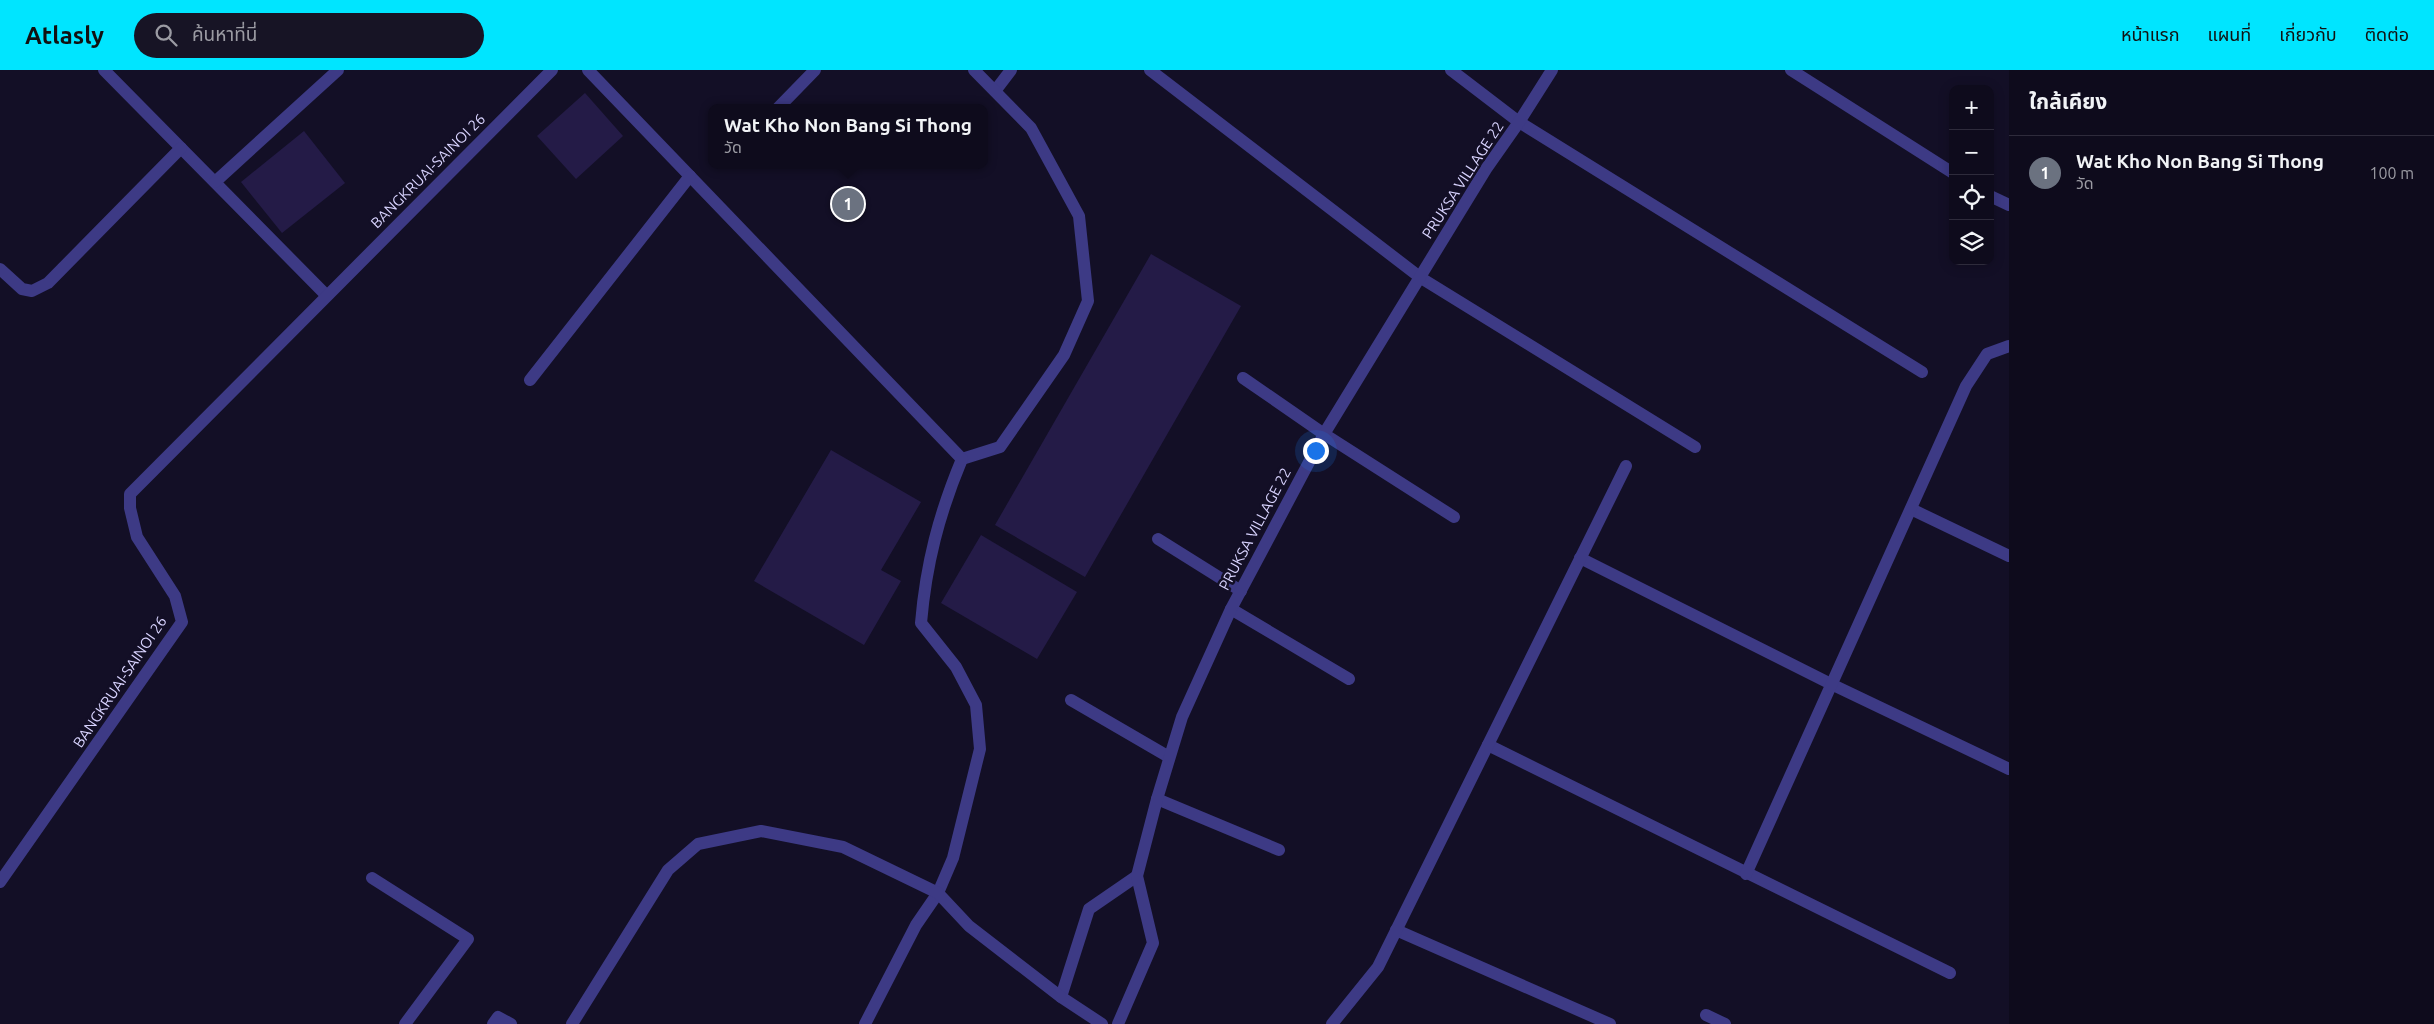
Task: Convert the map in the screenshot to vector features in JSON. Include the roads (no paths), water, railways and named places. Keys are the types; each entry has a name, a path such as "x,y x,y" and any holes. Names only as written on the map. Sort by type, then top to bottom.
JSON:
{"street":[{"path":"104,70 326,295"},
{"path":"215,182 338,70"},
{"name":"BANGKRUAI-SAINOI 26","path":"0,882 182,622 175,596 137,536 130,508 130,494 552,70"},
{"path":"588,70 962,459"},
{"path":"782,104 815,70"},
{"path":"864,1024 916,925 938,893 953,858 980,749 976,705 956,667 921,623 924,586 943,503 962,459 1000,447 1064,355 1088,301 1079,216 1031,128 974,70"},
{"path":"995,91 1011,70"},
{"path":"1150,70 1421,278 1695,447"},
{"path":"1451,70 1520,122 1922,372"},
{"name":"PRUKSA VILLAGE 22","path":"1136,876 1156,800 1182,717 1231,609 1324,434 1486,169 1520,122 1552,70"},
{"path":"1791,70 1949,170"},
{"path":"0,269 22,289 32,291 48,283 181,148"},
{"path":"530,380 690,176"},
{"path":"1994,198 2009,205"},
{"path":"1746,874 1966,386 1987,354 2009,346"},
{"path":"1243,378 1324,434 1454,517"},
{"path":"1332,1024 1378,967 1626,466"},
{"path":"1910,509 2009,556"},
{"path":"1158,539 1241,591"},
{"path":"1580,558 1831,684 2009,769"},
{"path":"1231,609 1349,679"},
{"path":"1071,700 1169,757"},
{"path":"1488,745 1746,874 1950,973"},
{"path":"1156,800 1279,850"},
{"path":"572,1024 668,870 698,844 761,831 844,847 938,893 969,926 1061,996 1102,1024"},
{"path":"1061,996 1089,909 1136,876 1153,943 1118,1024"},
{"path":"372,878 468,939 405,1024"},
{"path":"1396,930 1610,1024"},
{"path":"1706,1015 1725,1024"},
{"path":"493,1024 498,1016 511,1024"}],"place":[{"name":"Wat Kho Non Bang Si Thong","path":"848,204"}]}
